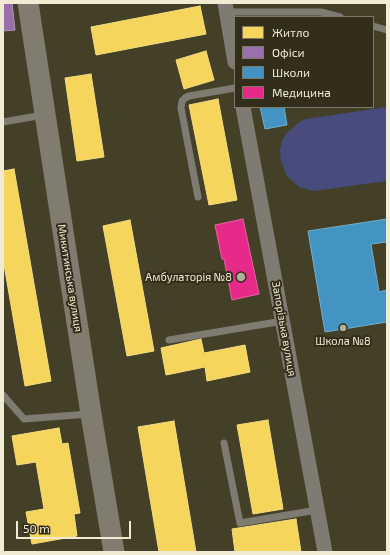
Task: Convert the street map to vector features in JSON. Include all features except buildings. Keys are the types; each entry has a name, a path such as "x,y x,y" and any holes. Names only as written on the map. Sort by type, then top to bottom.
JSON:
{"street":[{"name":"Микитинська вулиця","path":"28,3 114,552"},
{"path":"226,7 234,56"},
{"name":"Запорізька вулиця","path":"243,108 325,552"}],"lane":[{"path":"226,7 320,12 336,16"},
{"path":"374,26 387,30"},
{"path":"198,197 181,108 182,101 189,96 234,88"},
{"path":"3,122 45,115"},
{"path":"169,340 283,321"},
{"path":"3,394 24,418 92,414"},
{"path":"224,443 240,523 317,510"}],"shaded area":[{"path":"387,107 387,181 314,191 299,187 287,176 281,161 280,151 282,141 287,133 298,123 306,119"}],"place":[{"name":"Амбулаторія №8","path":"241,277"},
{"name":"Школа №8","path":"343,328"}]}
